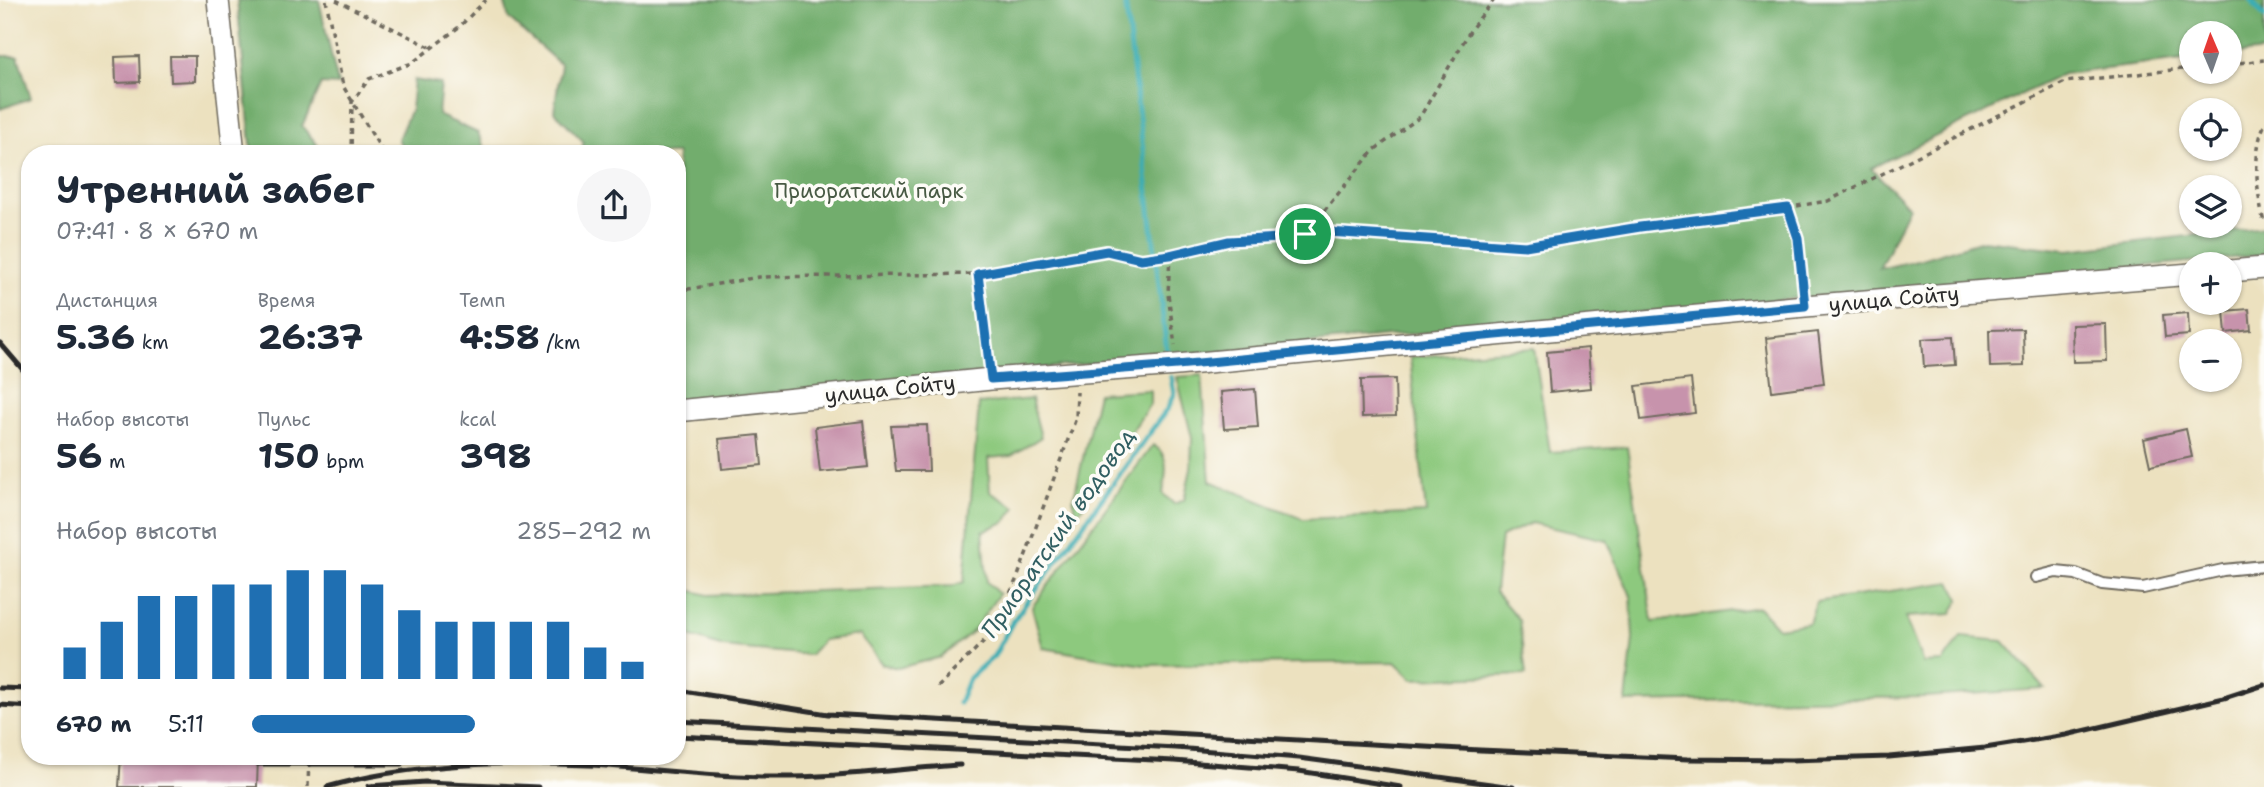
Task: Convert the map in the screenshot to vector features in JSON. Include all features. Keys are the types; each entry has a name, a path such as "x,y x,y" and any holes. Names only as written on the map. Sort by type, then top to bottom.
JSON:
{"street":[{"path":"218,0 233,145"},
{"path":"2242,270 2264,268"},
{"name":"улица Сойту","path":"686,410 991,379 1177,365 1805,306 2179,275"}],"lane":[{"path":"2036,578 2056,572 2076,574 2102,584 2143,589 2223,570 2264,566"}],"path":[{"path":"326,0 343,86 378,145"},
{"path":"336,0 432,48"},
{"path":"351,145 352,102 369,79 412,63 459,27 486,0"},
{"path":"1305,234 1374,150 1420,117 1471,29 1494,0"},
{"path":"2242,63 2264,60"},
{"path":"686,289 759,276 978,274 1107,251 1141,259 1229,241 1305,234 1342,233 1525,246 1640,227 1788,208 1828,201 2066,82 2179,69"},
{"path":"2264,127 2258,139 2258,200 2264,222"},
{"path":"1788,208 1798,238 1805,306"},
{"path":"1170,255 1168,294 1177,365"},
{"path":"978,274 991,379"},
{"path":"938,687 992,633 1018,576 1076,418 1077,372"},
{"path":"308,787 309,765"}],"green space":[{"path":"237,0 319,0 338,85 321,84 302,126 318,145 251,145"},
{"name":"Приоратский парк","path":"504,0 2264,0 2264,51 2242,54 2242,21 2179,21 2179,60 2063,74 1871,168 1909,207 1879,269 1983,240 2068,250 2179,237 2242,238 2242,230 2264,227 2264,255 2242,257 2242,252 2179,252 2179,263 686,401 686,145 583,145 584,142 554,111 561,65 509,19"},
{"path":"0,56 18,56 31,98 0,109"},
{"path":"414,80 441,84 438,115 478,133 483,145 401,145 398,139 411,109"},
{"path":"1534,348 1550,452 1627,447 1653,622 1759,607 1778,628 1809,623 1816,602 1951,582 1960,599 1952,614 1905,617 1923,663 1943,662 1961,637 2003,641 2045,689 1925,697 1626,702 1633,639 1631,596 1607,540 1531,523 1501,537 1495,592 1519,620 1526,675 1413,679 1395,662 1144,665 1043,648 1032,607 1153,445 1165,461 1163,494 1174,504 1184,500 1191,469 1192,438 1177,377 1202,375 1210,481 1303,519 1426,513 1410,357"},
{"path":"1150,390 1150,404 1076,516 1073,501 1098,393"},
{"path":"1031,399 1041,437 1011,456 988,458 990,492 1016,507 1005,522 983,531 987,582 999,594 973,631 941,657 898,668 882,664 860,635 823,640 810,655 723,647 686,635 686,589 708,595 952,586 964,582 979,404"}],"building":[{"path":"139,56 140,82 116,83 115,57"},
{"path":"170,56 195,56 195,81 171,82"},
{"path":"2249,309 2251,330 2226,329 2224,315 2242,315 2242,310"},
{"path":"2163,315 2188,315 2189,329 2179,329 2179,336 2165,337"},
{"path":"2106,324 2107,361 2073,362 2072,325"},
{"path":"2023,329 2024,366 1990,367 1989,330"},
{"path":"1818,332 1824,384 1772,391 1766,338"},
{"path":"1953,337 1955,365 1924,367 1922,339"},
{"path":"1588,348 1591,388 1550,392 1547,352"},
{"path":"1395,379 1396,416 1362,417 1361,380"},
{"path":"1691,379 1695,413 1641,420 1636,386"},
{"path":"1255,389 1258,427 1224,429 1221,392"},
{"path":"863,421 868,467 820,472 815,427"},
{"path":"927,425 929,471 896,471 891,426"},
{"path":"2186,429 2192,457 2150,466 2144,439"},
{"path":"759,435 762,465 722,469 719,439"},
{"path":"120,765 258,765 257,787 119,787"}],"waterway":[{"name":"Приоратский водовод","path":"1125,0 1167,352"},
{"path":"2251,0 2264,16"},
{"name":"Приоратский водовод","path":"959,703 969,678 994,656 1013,621 1168,408 1174,394 1171,377"}],"railway":[{"path":"0,343 21,368"},
{"path":"686,691 828,714 1480,750 1688,759 1791,760 1889,757 1985,748 2066,735 2224,698 2264,685"},
{"path":"0,688 21,689"},
{"path":"0,705 21,706"},
{"path":"686,721 1176,748 1299,758 1513,787"},
{"path":"686,736 1174,761 1299,771 1401,787"},
{"path":"327,787 424,768 474,765"},
{"path":"590,765 770,777 841,775 960,765"},
{"path":"369,786 425,782 538,787"}],"route":[{"path":"1788,208 1798,238 1805,306 1177,365 991,379 978,274 1107,251 1141,259 1229,241 1305,234 1329,232 1525,246 1640,227 1788,208"}]}
